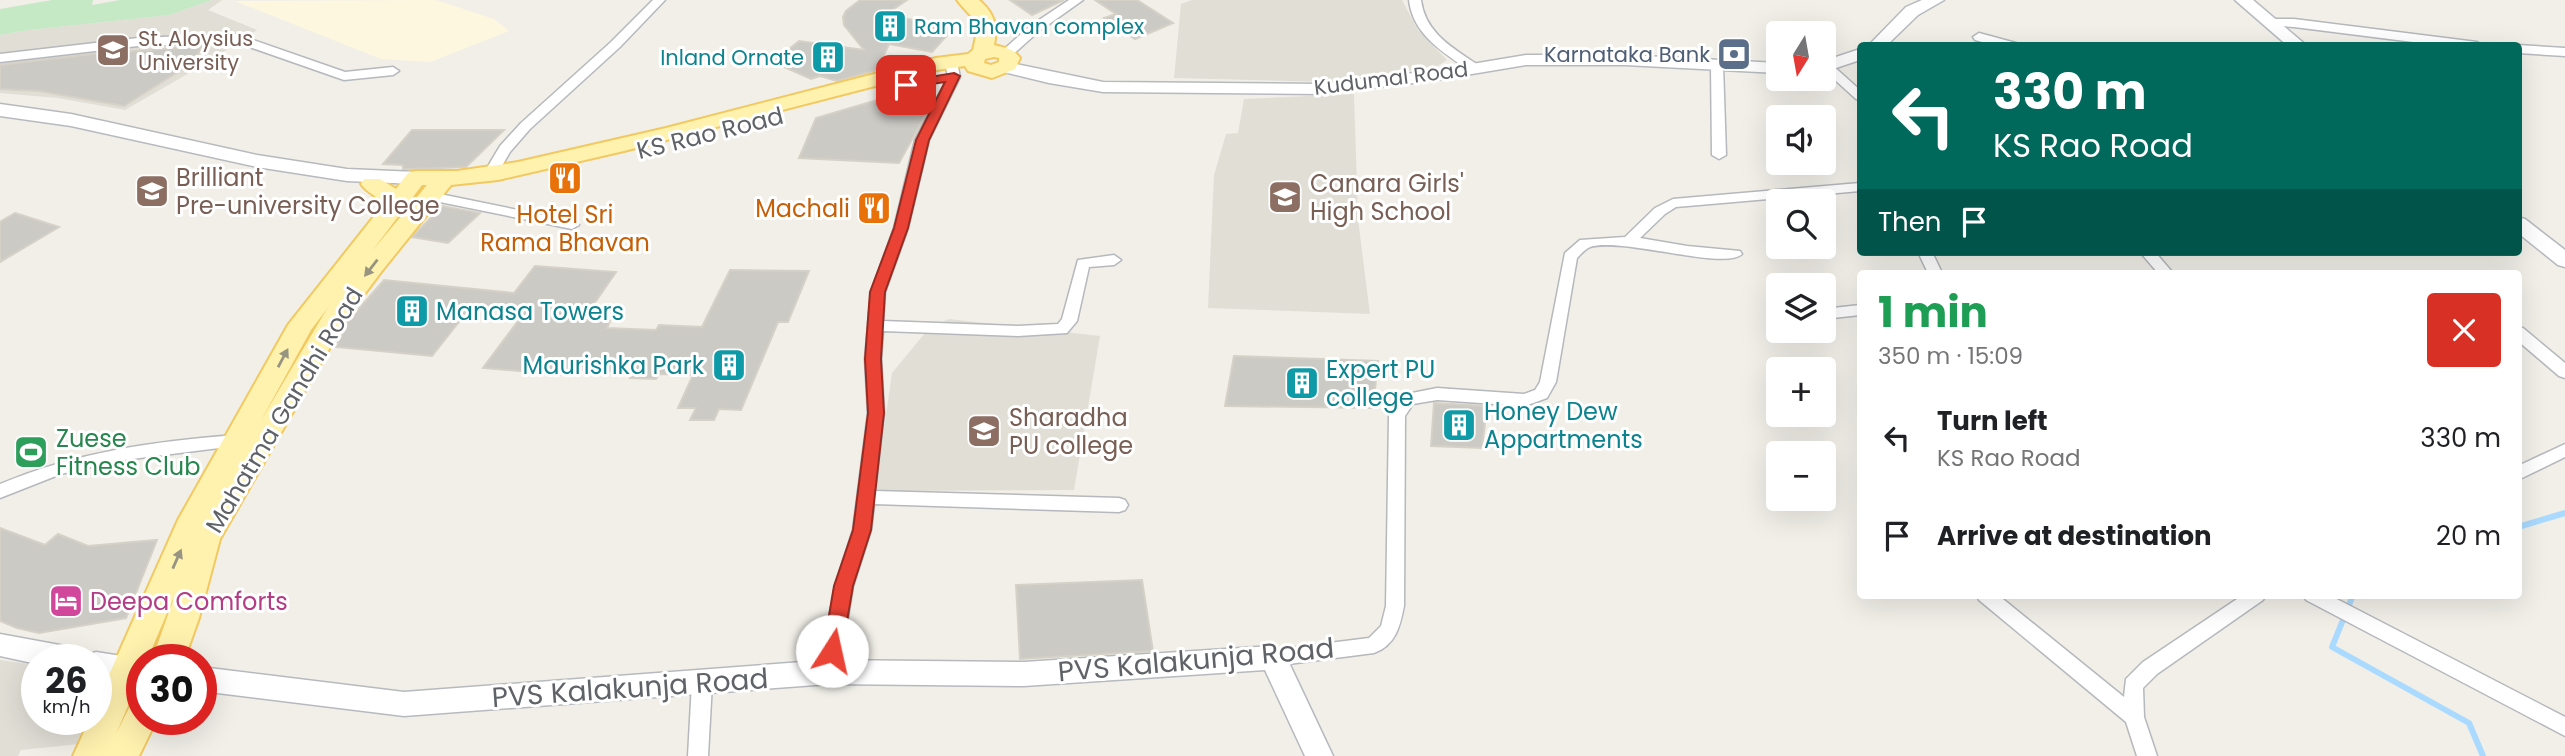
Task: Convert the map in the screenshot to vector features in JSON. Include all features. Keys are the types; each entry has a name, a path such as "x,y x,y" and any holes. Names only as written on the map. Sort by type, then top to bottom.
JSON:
{"main road":[{"path":"967,0 979,9 988,27 992,59"},
{"path":"985,0 1006,19 992,59"},
{"name":"KS Rao Road","path":"426,195 521,172 610,158 992,59"},
{"name":"KS Rao Road","path":"426,195 491,173 521,172"},
{"path":"372,184 386,191 426,195"},
{"name":"Mahatma Gandhi Road","path":"145,644 192,520 301,325 426,195"},
{"name":"Mahatma Gandhi Road","path":"174,644 206,538 338,312 426,195"},
{"name":"Mahatma Gandhi Road","path":"90,756 126,687"},
{"path":"122,756 132,735"}],"street":[{"path":"491,173 496,161 532,120 634,28 659,0"},
{"path":"992,59 1077,0"},
{"path":"1415,0 1414,10 1430,36 1474,68"},
{"path":"1880,42 1913,11 1936,0"},
{"path":"2243,0 2295,42"},
{"path":"2270,23 2294,23 2445,42"},
{"path":"1979,37 1997,42"},
{"path":"0,58 138,41 226,38 241,39 344,76 393,71"},
{"path":"2522,49 2565,52"},
{"path":"1836,63 1857,55"},
{"name":"Kudumal Road","path":"992,59 1049,78 1103,87 1321,89 1430,76 1526,60 1625,60 1766,67"},
{"path":"1717,65 1719,155"},
{"path":"829,672 844,586 862,530 876,413 873,359 878,292 901,228 922,140 952,69"},
{"path":"1836,76 1857,94"},
{"path":"0,110 71,120 257,161 347,175 381,175 426,195 572,225"},
{"path":"347,175 372,184"},
{"path":"1629,241 1660,211 1673,203 1857,187"},
{"path":"2523,230 2565,260"},
{"path":"1629,241 1687,251 1735,254"},
{"name":"PVS Kalakunja Road","path":"217,681 404,704 829,672 1024,674 1273,658 1374,645 1390,630 1395,606 1397,415 1408,399 1437,394 1524,400 1541,394 1548,382 1570,256 1585,243 1629,241"},
{"path":"2151,256 2163,270"},
{"path":"875,326 1018,331 1062,329 1069,321 1083,263 1114,260"},
{"path":"1836,313 1857,310"},
{"path":"2522,335 2565,372"},
{"path":"0,491 87,460 156,446 237,441"},
{"path":"2522,472 2565,450"},
{"path":"866,497 1119,505"},
{"path":"1990,599 2134,717"},
{"path":"2147,756 2134,717 2133,685 2150,668 2251,599"},
{"path":"2320,599 2565,727"},
{"path":"0,645 21,649"},
{"path":"1273,658 1320,756"},
{"path":"698,756 702,683"}],"shaded area":[{"name":"St. Aloysius University","path":"212,0 222,0 208,10 257,30 125,110 58,98 0,93 0,35 169,15"},
{"path":"436,0 494,19 509,31 430,62 381,59 235,1"},
{"path":"1192,0 1402,0 1418,30 1447,60 1436,67 1327,82 1174,78 1181,4"},
{"name":"Canara Girls' High School","path":"1354,94 1358,219 1370,314 1208,308 1214,175 1226,134 1238,133 1244,99"},
{"name":"Sharadha PU college","path":"949,319 1100,336 1074,490 875,491 892,373 929,328"},
{"path":"0,660 21,663 21,735 111,735 109,741 21,750 18,756 0,756"},
{"path":"112,675 126,676 126,697 112,733"}],"green space":[{"path":"52,0 93,0 92,5 120,0 212,0 169,15 0,35 0,9"}],"building":[{"path":"860,0 907,0 885,15 937,24 935,27 952,30 932,52 889,44 877,70 837,81 820,76 811,79 773,62 799,41 864,50 844,25 843,17 846,11"},
{"path":"1010,0 1064,0 1032,15"},
{"path":"1095,0 1137,0 1173,23 1135,39 1104,18 1116,14"},
{"path":"203,46 192,63 124,106 39,91 0,89 0,65 92,54"},
{"path":"884,98 932,103 899,163 799,158 816,118"},
{"path":"412,130 504,130 466,167 403,169 403,165 383,164"},
{"path":"442,206 480,213 448,243 412,237"},
{"path":"15,213 59,227 0,262 0,222"},
{"path":"535,266 616,272 583,320 610,321 607,328 656,330 659,325 702,327 730,270 809,271 788,322 778,322 741,410 719,409 714,420 690,420 696,408 678,408 693,375 659,374 656,379 630,378 633,372 581,370 578,376 483,368 524,313 470,308 432,356 336,347 348,321 384,280 514,293"},
{"name":"Expert PU college","path":"1234,356 1378,361 1373,408 1225,406"},
{"name":"Honey Dew Appartments","path":"1434,403 1487,406 1482,448 1431,446"},
{"name":"Deepa Comforts","path":"0,528 45,545 58,534 88,546 157,540 126,618 39,633 0,621"},
{"path":"1142,580 1153,651 1020,659 1016,585"}],"waterway":[{"path":"2522,526 2565,513"},
{"path":"2351,599 2332,647 2469,723 2483,756"}],"place":[{"name":"Ram Bhavan complex","path":"890,26"},
{"name":"St. Aloysius University","path":"113,50"},
{"name":"Karnataka Bank","path":"1734,54"},
{"name":"Inland Ornate","path":"828,57"},
{"name":"Hotel Sri Rama Bhavan","path":"565,178"},
{"name":"Brilliant Pre-university College","path":"152,191"},
{"name":"Canara Girls' High School","path":"1285,197"},
{"name":"Machali","path":"874,208"},
{"name":"Manasa Towers","path":"412,311"},
{"name":"Maurishka Park","path":"729,365"},
{"name":"Expert PU college","path":"1302,383"},
{"name":"Honey Dew Appartments","path":"1459,425"},
{"name":"Sharadha PU college","path":"984,431"},
{"name":"Zuese Fitness Club","path":"31,452"},
{"name":"Deepa Comforts","path":"66,601"}],"route":[{"path":"832,651 844,586 862,530 876,413 873,359 878,292 901,228 922,140 954,76 906,85"}]}
